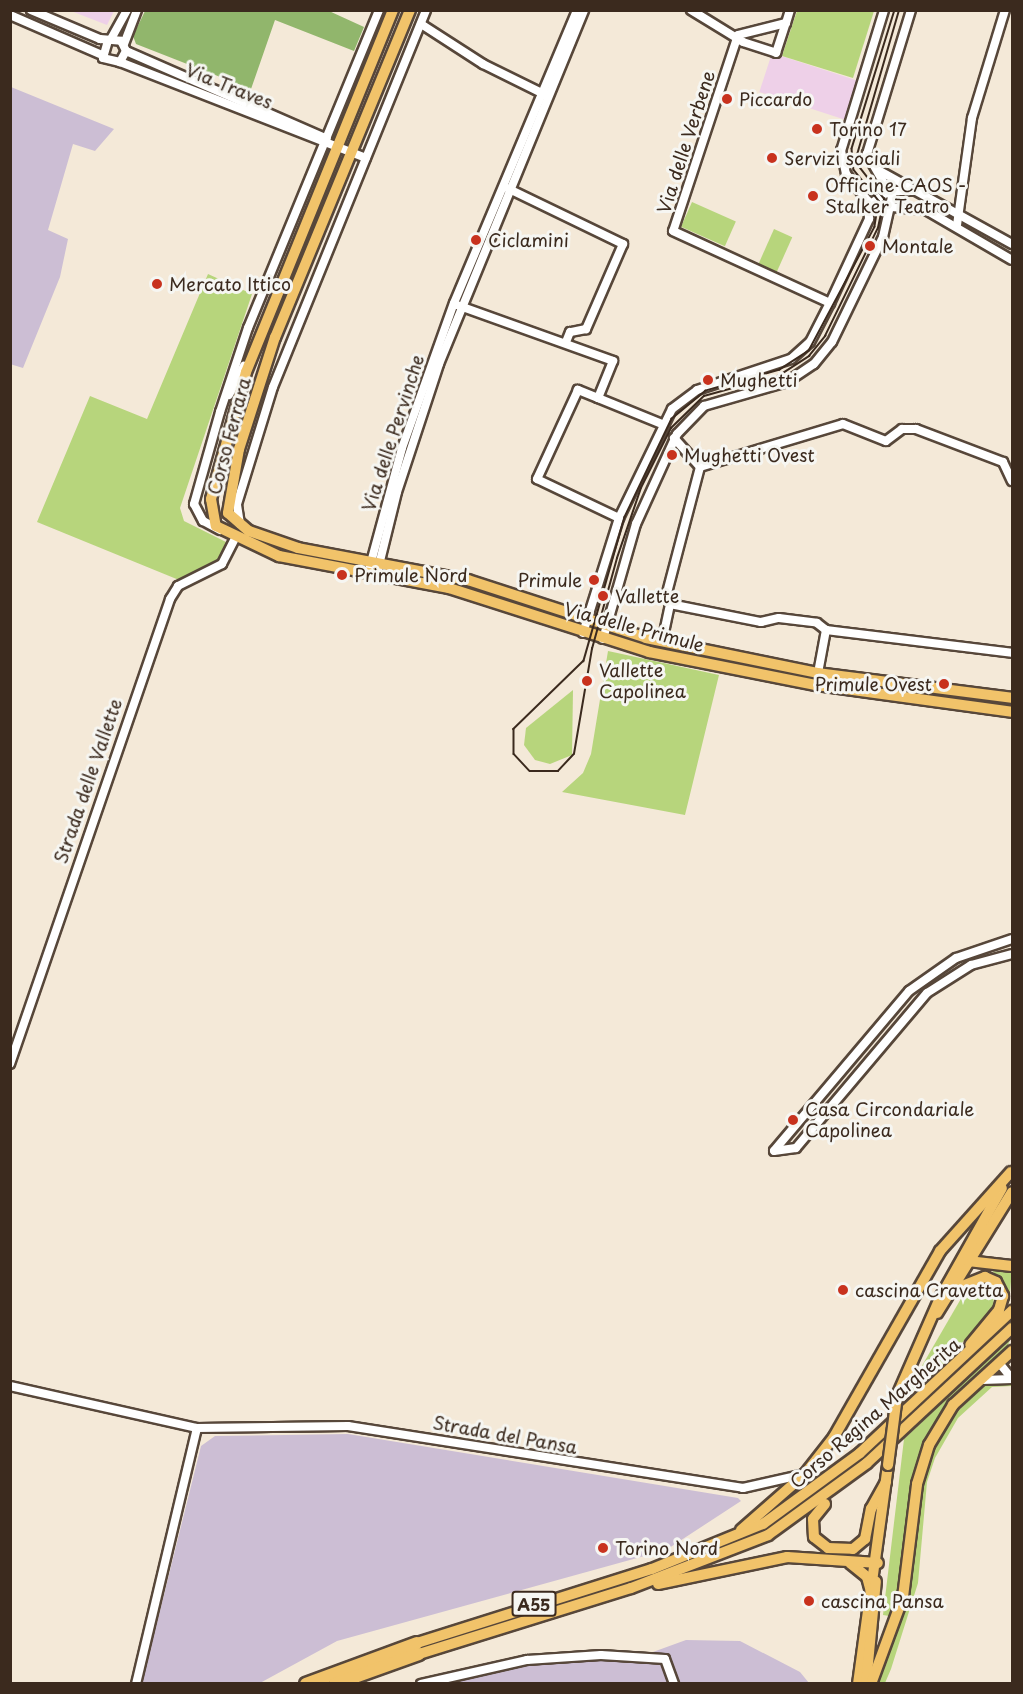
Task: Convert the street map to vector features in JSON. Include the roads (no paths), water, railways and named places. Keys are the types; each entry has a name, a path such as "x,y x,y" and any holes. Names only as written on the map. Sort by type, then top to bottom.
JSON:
{"highway":[{"name":"A55","path":"306,1683 418,1648"},
{"name":"A55","path":"335,1683 418,1648"}],"main road":[{"name":"Corso Ferrara","path":"220,530 212,519 211,499 258,339 393,10"},
{"name":"Corso Ferrara","path":"240,524 226,505 247,421 275,337 410,10"},
{"name":"Via delle Primule","path":"240,524 298,548 468,580 588,622 662,642 818,673 1012,698"},
{"name":"Via delle Primule","path":"220,530 235,538 308,564 449,588 603,639 816,685 1012,712"},
{"path":"816,685 818,673"},
{"path":"721,1545 805,1474 834,1437 940,1251 997,1192 1012,1171"},
{"path":"997,1192 1006,1203"},
{"path":"936,1313 953,1293 997,1192"},
{"path":"866,1683 874,1587 897,1396 912,1358 936,1313 967,1260 981,1247 1012,1192"},
{"path":"981,1247 993,1263"},
{"path":"967,1260 1012,1266"},
{"path":"953,1293 982,1276 996,1282 1003,1296 999,1310 961,1360"},
{"name":"Corso Regina Margherita","path":"418,1648 721,1545 819,1487 961,1360 1012,1311"},
{"name":"Corso Regina Margherita","path":"631,1588 768,1535 867,1463 1012,1328"},
{"path":"871,1683 897,1616 924,1458 953,1405 1012,1351"},
{"path":"867,1463 855,1482 815,1514 812,1529 820,1544 847,1550 861,1543 870,1509 886,1482"},
{"path":"631,1588 787,1557 878,1563"},
{"path":"842,1559 864,1572 874,1587"},
{"name":"A55","path":"418,1648 631,1588"},
{"path":"871,1620 891,1622 897,1616"},
{"path":"858,1683 871,1620"}],"street":[{"path":"31,10 110,40"},
{"path":"10,15 102,55 127,10"},
{"path":"120,62 137,10"},
{"name":"Corso Ferrara","path":"220,530 203,521 194,504 220,412 248,328 379,10"},
{"name":"Corso Ferrara","path":"370,33 384,10"},
{"name":"Corso Ferrara","path":"240,524 237,504 273,387 426,10"},
{"name":"Via delle Pervinche","path":"559,70 577,10"},
{"name":"Via delle Pervinche","path":"373,575 409,451 457,305 584,10"},
{"path":"692,10 776,53 790,10"},
{"path":"583,633 619,518 662,424 697,390 782,364 800,352 830,303 868,222 869,205 846,174 841,151 884,10"},
{"path":"603,639 636,524 674,438 705,406 787,382 814,364 842,321 888,226 892,206 890,190 872,166 870,142 911,10"},
{"path":"957,225 972,118 1005,10"},
{"path":"738,35 786,23"},
{"path":"421,24 483,64 548,96"},
{"name":"Via delle Verbene","path":"738,35 673,231 830,303"},
{"name":"Via Traves","path":"110,40 366,158"},
{"name":"Via Traves","path":"102,55 109,63 120,62 327,139"},
{"path":"869,205 916,206 957,225 1011,259 1012,244 958,209 919,192 872,166"},
{"path":"508,188 623,244 586,329 570,332 566,342"},
{"path":"869,205 890,190 919,192"},
{"path":"457,305 614,361 598,398"},
{"name":"Corso Ferrara","path":"220,412 258,339"},
{"path":"619,518 537,479 578,390 662,424"},
{"path":"674,438 700,467 843,424 886,441 902,429 916,429 1003,462 1012,479"},
{"name":"Via delle Primule","path":"662,642 670,604 666,597 700,467"},
{"name":"Strada delle Vallette","path":"10,1064 170,599 178,586 222,564 235,538"},
{"name":"Via delle Primule","path":"670,604 761,622 779,618 817,624 826,630 1012,653"},
{"path":"818,673 826,630"},
{"path":"1012,939 956,958 917,984 774,1151 796,1148 927,993 971,965 1012,954"},
{"path":"982,1380 1012,1379 1000,1364"},
{"name":"Strada del Pansa","path":"10,1386 197,1428 348,1426 743,1488 805,1474"},
{"path":"136,1683 197,1428"},
{"path":"421,1683 527,1660 642,1656 665,1659 671,1665 674,1683"}],"tram line":[{"path":"895,10 852,149 854,170 879,201 875,227 809,351 780,370 706,391 672,419 625,517 584,661 514,729 514,754 530,771 558,771 574,754 592,649 617,558 641,488 671,428 704,396 780,375 809,356 825,336 878,228 884,199 860,168 857,155 899,10"}],"place":[{"name":"Piccardo","path":"727,99"},
{"name":"Torino 17","path":"817,129"},
{"name":"Servizi sociali","path":"772,158"},
{"name":"Officine CAOS - Stalker Teatro","path":"813,196"},
{"name":"Ciclamini","path":"476,240"},
{"name":"Montale","path":"870,246"},
{"name":"Mercato Ittico","path":"157,284"},
{"name":"Mughetti","path":"708,380"},
{"name":"Mughetti Ovest","path":"672,455"},
{"name":"Primule Nord","path":"342,575"},
{"name":"Primule","path":"594,580"},
{"name":"Vallette","path":"603,596"},
{"name":"Vallette Capolinea","path":"587,681"},
{"name":"Primule Ovest","path":"944,684"},
{"name":"Casa Circondariale Capolinea","path":"793,1120"},
{"name":"cascina Cravetta","path":"843,1290"},
{"name":"Torino Nord","path":"603,1548"},
{"name":"cascina Pansa","path":"809,1601"}]}
